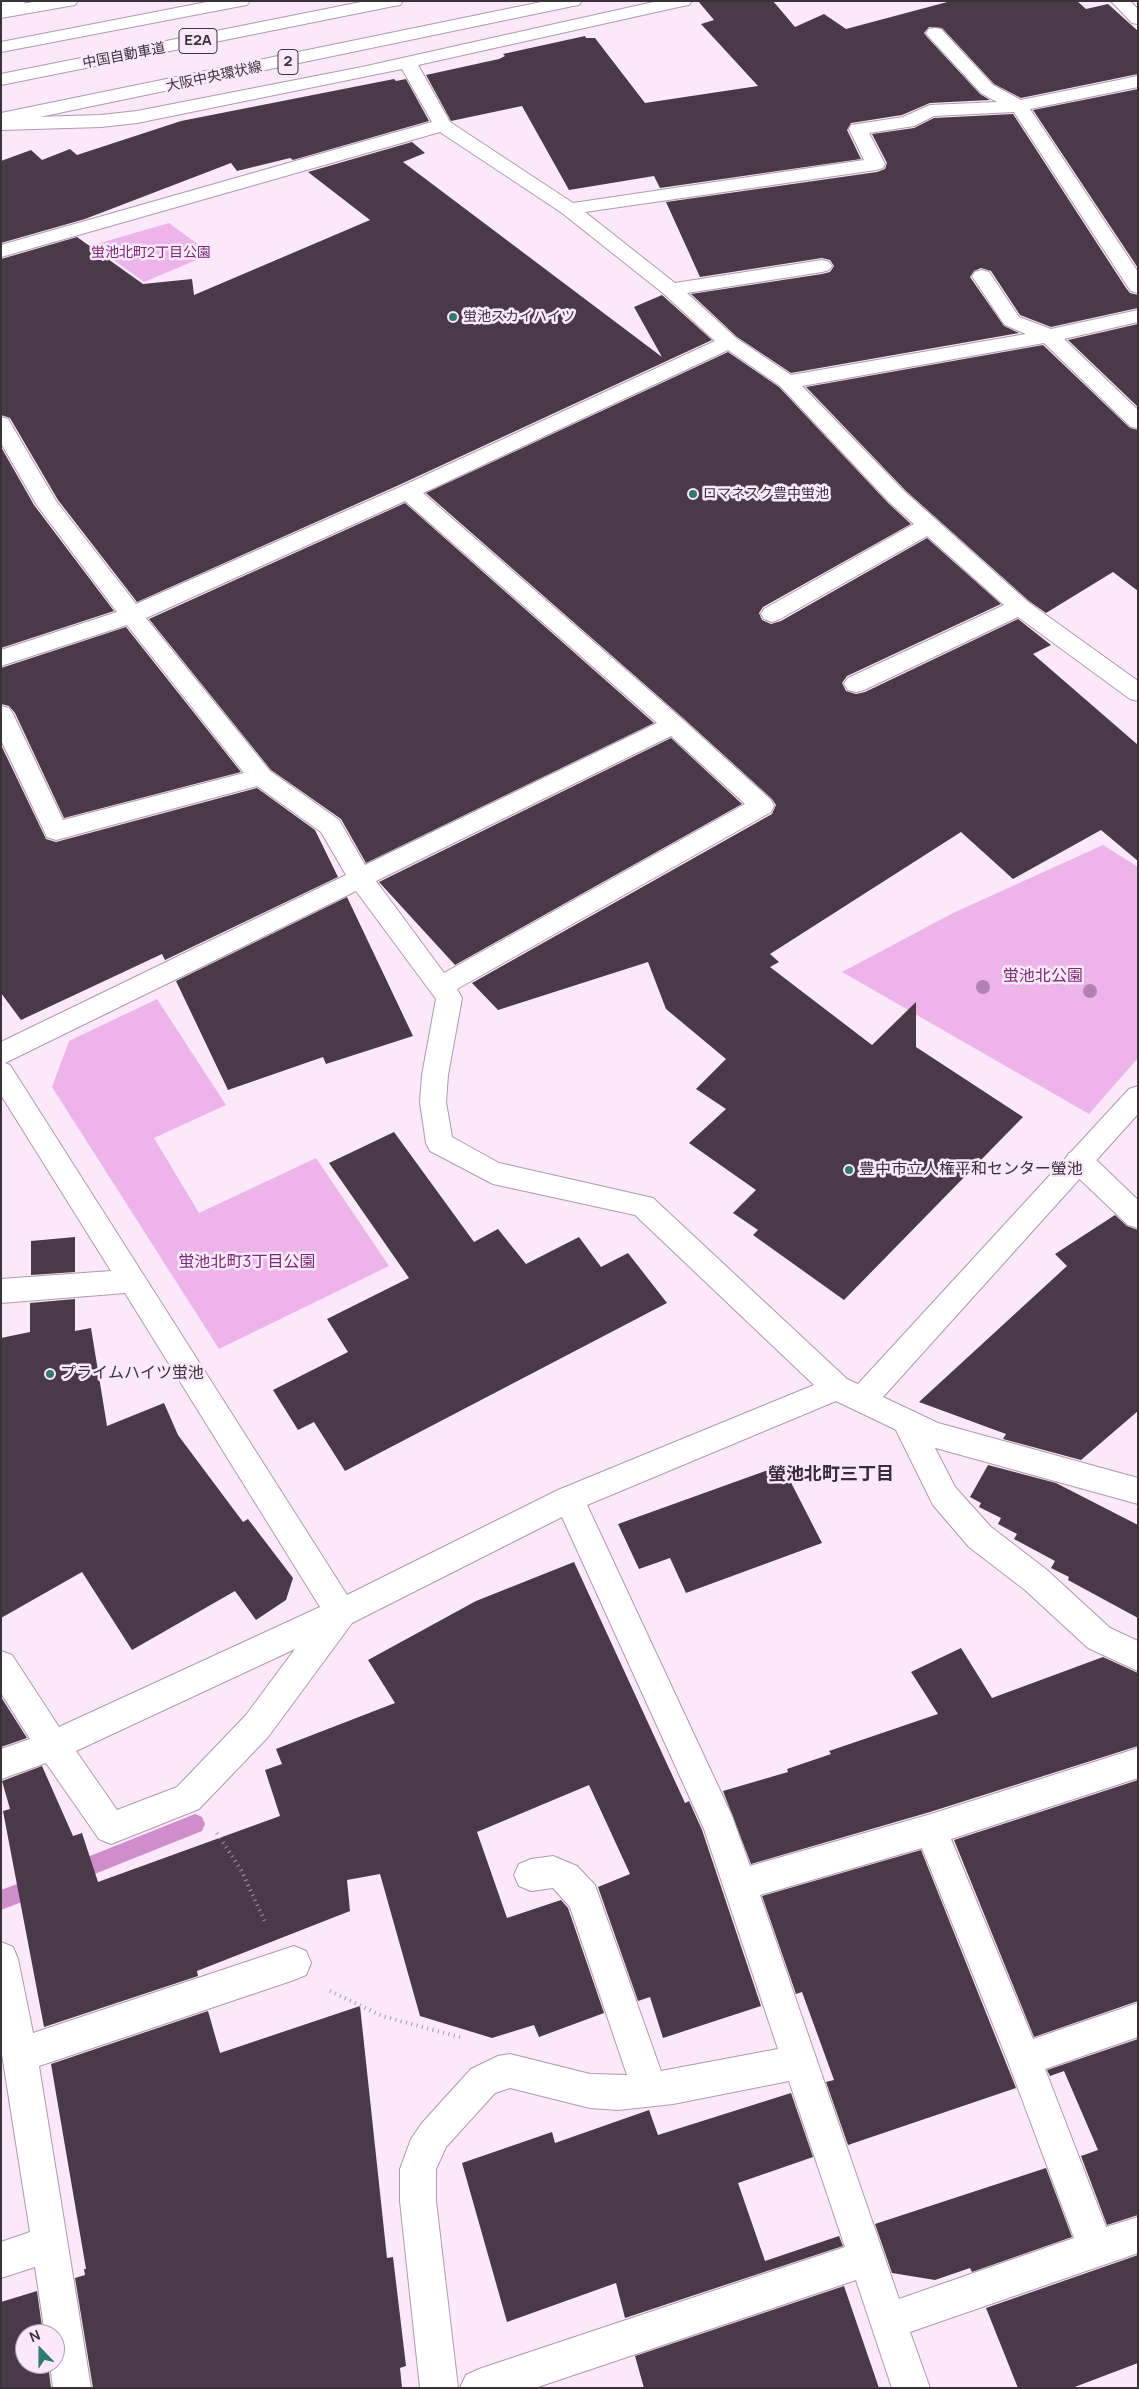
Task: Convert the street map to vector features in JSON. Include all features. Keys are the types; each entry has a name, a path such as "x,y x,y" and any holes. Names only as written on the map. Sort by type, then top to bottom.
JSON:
{"main road":[{"path":"1,8 17,1"},
{"path":"1,14 69,1"},
{"name":"中国自動車道","path":"1,47 241,1"},
{"name":"中国自動車道","path":"1,80 394,1"},
{"name":"大阪中央環状線","path":"1,120 573,1"},
{"path":"1,124 101,121 137,117 408,62 683,1"},
{"path":"1120,1 1138,18"},
{"path":"935,34 987,89 1019,106 1138,286"},
{"path":"408,62 443,125 569,209 671,290 729,342 788,382 897,497 1020,606 1138,693"},
{"path":"569,209 876,164 858,129 907,122 930,111 1019,106 1138,81"},
{"path":"1,251 443,125"},
{"path":"671,290 822,266"},
{"path":"982,276 1012,321 1049,336 1138,422"},
{"path":"788,382 1049,336 1138,316"},
{"path":"1,658 132,615 408,492 729,342"},
{"path":"1,424 46,504 132,615 261,777 330,826 361,880 449,998 435,1075 433,1102 440,1143 494,1173 643,1206 850,1394 932,1434 1138,1492"},
{"path":"408,492 674,725 762,806 440,987"},
{"path":"772,614 929,525"},
{"path":"856,684 1020,606"},
{"path":"1,714 56,831 261,777"},
{"path":"1,1054 361,880 674,725"},
{"path":"1,1072 340,1613"},
{"path":"1,1764 53,1746 340,1613 569,1499 850,1394 1079,1161 1138,1096"},
{"path":"1079,1161 1138,1217"},
{"path":"1,1292 132,1281"},
{"path":"907,1422 944,1496 980,1537 1036,1580 1099,1638 1138,1657"},
{"path":"569,1499 720,1827 911,2388"},
{"path":"1,1664 53,1746 111,1828 188,1798 257,1726 340,1613"},
{"path":"739,1886 931,1830 1138,1763"},
{"path":"931,1830 1024,2058 1096,2248"},
{"path":"531,1875 553,1872 565,1877 583,1897 650,2090"},
{"path":"1,1959 20,2056 72,2388"},
{"path":"20,2056 294,1963"},
{"path":"1024,2058 1138,2020"},
{"path":"438,2388 417,2184 418,2169 424,2152 434,2135 450,2114 483,2081 498,2073 510,2071 590,2091 618,2092 650,2090 800,2062"},
{"path":"888,2321 1138,2235"},
{"path":"1,2260 48,2244"},
{"path":"479,2388 867,2258"}],"green space":[{"name":"蛍池北町2丁目公園","path":"169,223 211,254 144,282 93,245"},
{"name":"蛍池北公園","path":"1103,845 1138,867 1138,1058 1089,1114 842,972 953,913"},
{"name":"蛍池北町3丁目公園","path":"157,999 226,1105 154,1138 199,1213 316,1158 389,1266 219,1349 52,1087 69,1041"}],"building":[{"path":"698,1 773,1 795,27 824,14 846,29 951,1 1077,1 1086,9 1108,4 1138,31 1138,74 1021,98 994,84 942,28 929,27 924,33 928,38 980,94 990,100 930,103 902,115 851,123 847,130 861,159 660,188 654,176 569,190 522,106 451,121 426,75 499,59 505,56 503,54 585,36 586,38 595,38 645,103 758,86 701,24 714,20"},
{"path":"394,79 396,81 406,79 429,121 293,160 290,158 237,171 231,163 85,219 1,243 1,161 31,150 42,160 70,149 77,155 181,121"},
{"path":"1138,89 1138,268 1033,110"},
{"path":"1013,114 1126,288 1130,293 1138,295 1138,308 1051,327 1020,315 991,271 981,268 974,271 970,277 1004,326 1019,333 791,373 737,337 691,294 822,274 830,272 834,266 830,260 822,258 700,277 666,202 877,172 885,169 887,163 872,134 914,128 934,118"},
{"path":"412,142 425,153 403,162 662,357 634,307 662,295 712,340 399,485 137,602 58,500 10,418 1,415 1,259 77,237 143,284 192,279 194,295 370,220 308,172"},
{"path":"1138,324 1138,407 1068,340"},
{"path":"1043,345 1130,428 1138,430 1138,591 1113,572 1046,613 1029,601 906,491 806,387"},
{"path":"728,352 779,387 888,503 911,524 763,607 759,613 762,620 771,624 781,621 927,538 1001,604 847,676 842,683 846,691 856,694 865,692 1018,619 1051,645 1033,654 1138,745 1138,861 1101,830 1013,879 961,832 770,954 779,962 770,967 872,1045 916,1002 916,1047 1023,1117 844,1300 753,1235 758,1230 733,1213 756,1190 689,1143 726,1109 696,1089 726,1059 666,1009 648,962 498,1010 472,983 772,814 776,805 772,799 683,718 426,493"},
{"path":"1,447 34,505 114,611 1,648"},
{"path":"405,503 654,723 366,863 341,819 271,770 149,619"},
{"path":"126,627 241,772 64,818 15,713 9,706 1,704 1,668"},
{"path":"671,738 742,804 455,965 379,882"},
{"path":"1,745 46,839 56,842 257,788 315,830 338,877 165,960 162,954 21,1020 1,993"},
{"path":"347,897 413,1036 326,1064 323,1057 228,1090 176,981"},
{"path":"394,1132 474,1242 498,1229 526,1264 579,1237 601,1267 628,1253 667,1303 345,1471 314,1422 298,1430 273,1390 348,1352 327,1319 409,1278 329,1163"},
{"path":"1115,1215 1127,1226 1138,1230 1138,1411 1081,1460 1003,1439 1006,1434 919,1402 1067,1266 1055,1254"},
{"path":"75,1237 75,1272 31,1275 31,1241"},
{"path":"75,1299 75,1331 91,1328 107,1426 164,1403 178,1435 243,1522 248,1519 293,1578 286,1600 256,1620 235,1591 132,1650 82,1572 1,1618 1,1338 30,1332 30,1303"},
{"path":"782,1465 822,1543 686,1593 670,1558 639,1569 618,1524"},
{"path":"988,1465 1056,1483 1138,1525 1138,1618 1068,1580 1069,1577 1051,1568 1055,1561 1014,1539 1017,1534 998,1524 1001,1518 979,1507 981,1503 970,1497"},
{"path":"574,1562 685,1803 689,1801 702,1830 761,2006 663,2038 650,1997 638,2001 598,1887 630,1874 589,1785 477,1832 507,1918 561,1900 568,1908 604,2013 539,2037 534,2025 492,2038 420,2016 380,1874 347,1880 350,1911 197,1971 198,1976 44,2027 3,1811 10,1809 2,1781 42,1766 73,1836 82,1833 98,1882 280,1816 265,1770 282,1764 276,1749 395,1703 368,1660 476,1601"},
{"path":"961,1648 992,1698 1103,1657 1138,1673 1138,1746 930,1812 751,1864 723,1791 788,1772 787,1769 831,1754 829,1751 938,1714 911,1672"},
{"path":"1,1697 27,1738 1,1747"},
{"path":"1138,1780 1138,2001 1034,2037 954,1840"},
{"path":"921,1850 1016,2088 848,2145 826,2082 834,2080 802,1992 796,1994 762,1896"},
{"path":"360,2006 387,2258 393,2257 406,2366 400,2368 402,2388 93,2388 75,2278 85,2275 84,2269 86,2269 51,2064 208,2011 220,2053"},
{"path":"1138,2039 1138,2215 1107,2225 1081,2156 1098,2150 1064,2071 1050,2076 1047,2070"},
{"path":"791,2093 813,2157 738,2183 765,2261 839,2236 843,2246 625,2318 616,2283 507,2322 462,2163 552,2132 555,2143 649,2110 658,2135"},
{"path":"1046,2168 1072,2237 972,2272 970,2268 935,2280 892,2273 875,2224"},
{"path":"1138,2255 1138,2363 1072,2388 1018,2388 986,2308"},
{"path":"844,2286 879,2388 644,2388 635,2356"},
{"path":"37,2291 42,2324 15,2324 15,2374 49,2374 51,2388 1,2388 1,2302"}],"waterway":[{"path":"72,1873 195,1824"},
{"path":"1,1900 41,1885"}],"place":[{"name":"蛍池スカイハイツ","path":"453,317"},
{"name":"ロマネスク豊中蛍池","path":"693,494"},
{"name":"豊中市立人権平和センター螢池","path":"849,1170"},
{"name":"プライムハイツ蛍池","path":"50,1374"}],"district":[{"name":"螢池北町三丁目","path":"831,1475"}]}
